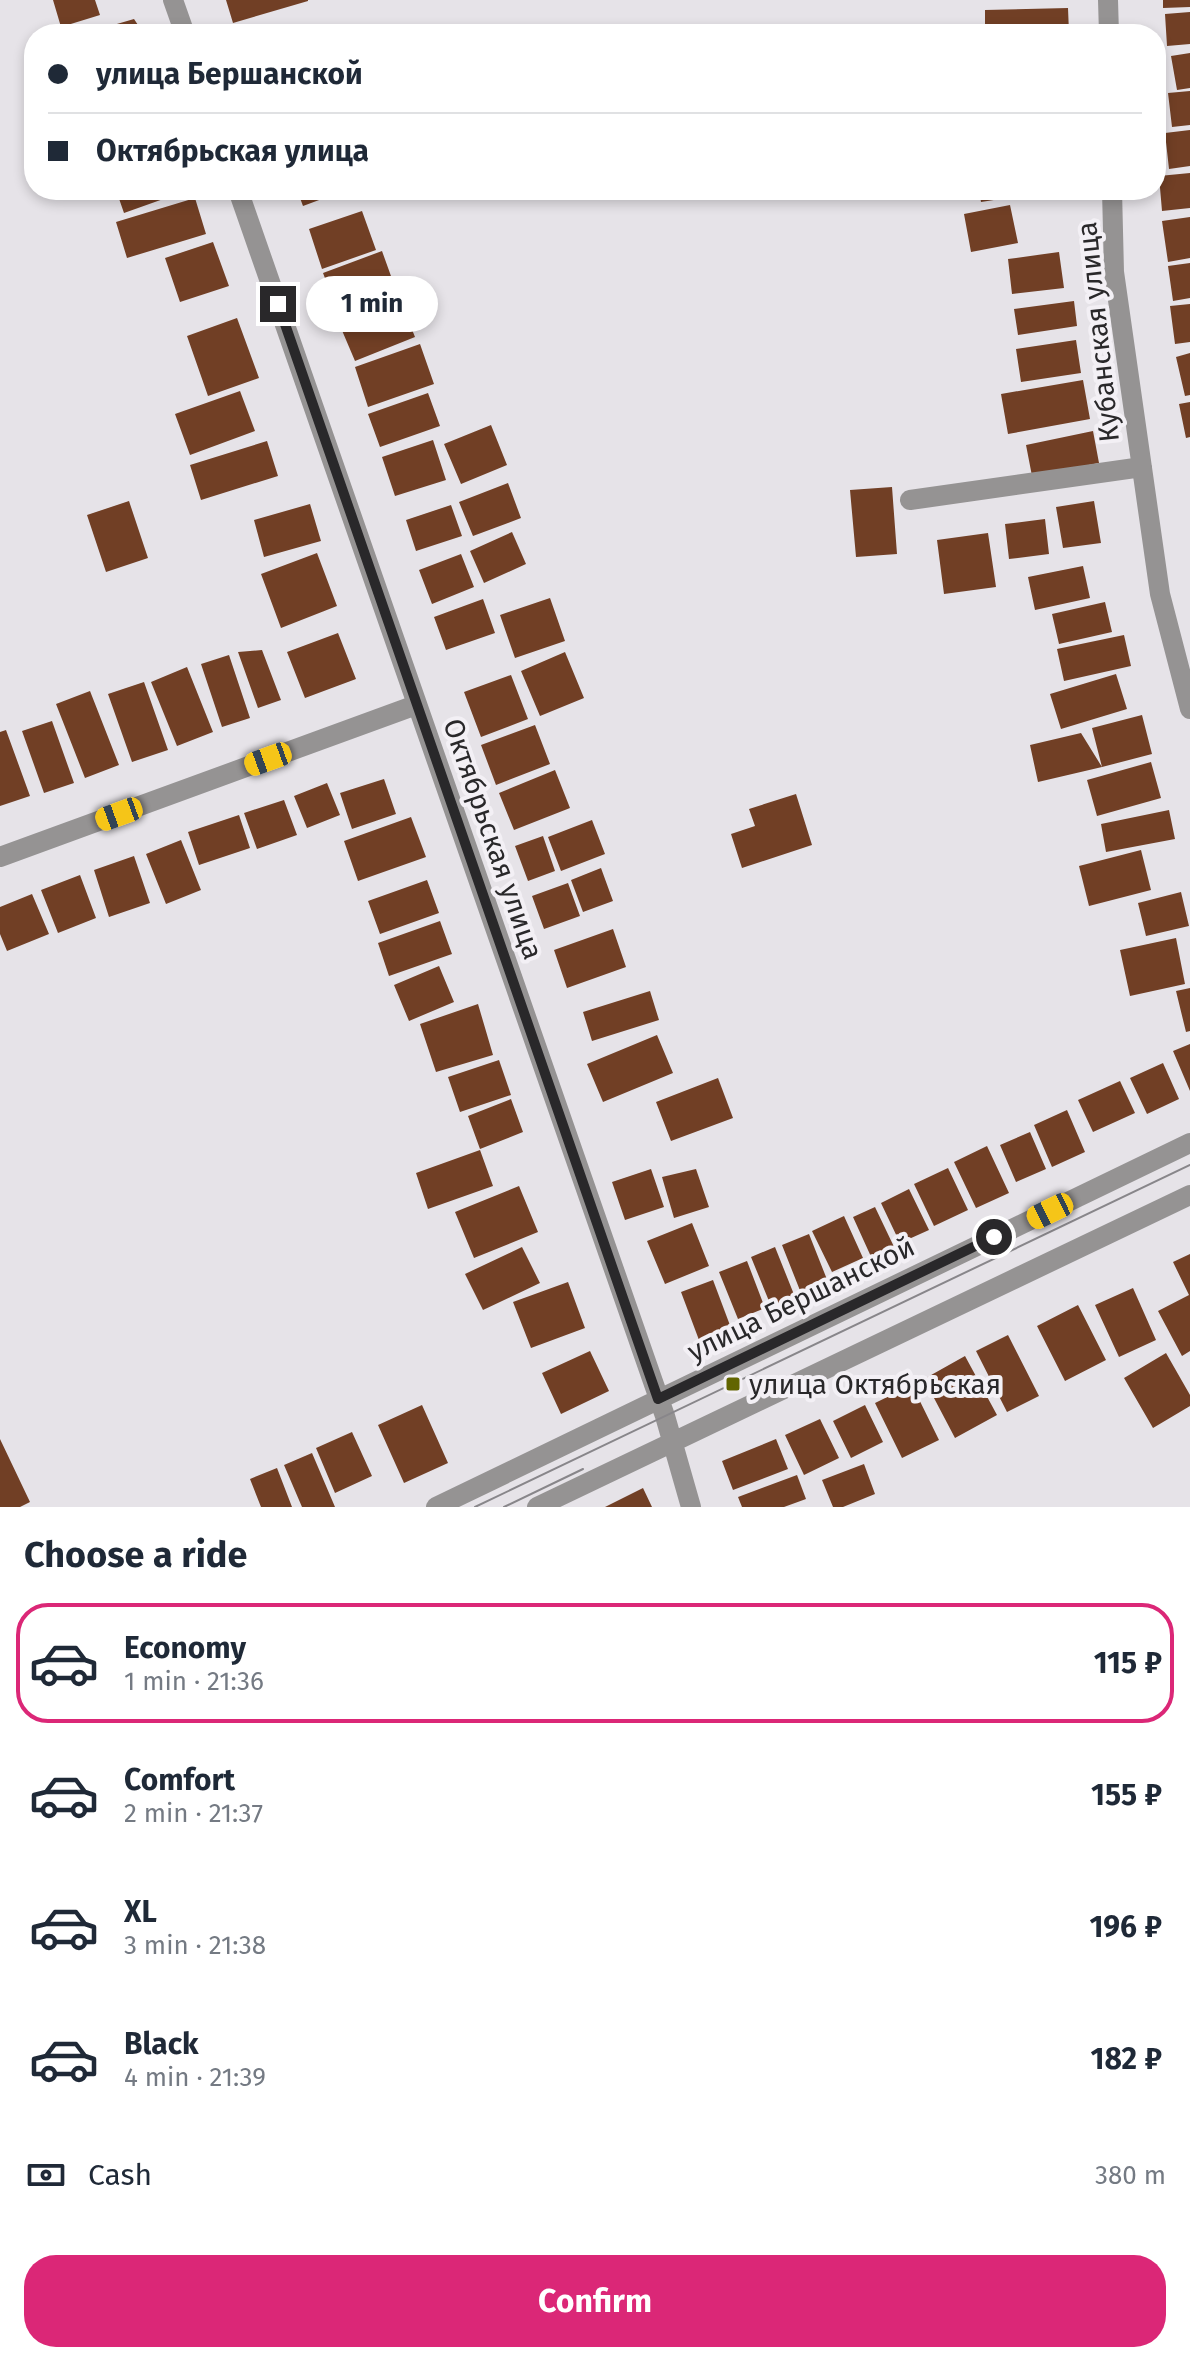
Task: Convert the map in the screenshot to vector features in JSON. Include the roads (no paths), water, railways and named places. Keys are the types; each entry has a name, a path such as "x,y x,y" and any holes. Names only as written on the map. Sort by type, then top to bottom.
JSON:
{"street":[{"path":"173,0 181,24"},
{"path":"1108,0 1109,24"},
{"name":"Октябрьская улица","path":"241,200 658,1399 691,1507"},
{"name":"Кубанская улица","path":"1112,200 1114,272 1160,594 1190,709"},
{"name":"Кубанская улица","path":"910,500 1142,467"},
{"path":"0,857 416,705"},
{"name":"улица Бершанской","path":"436,1507 1190,1143"},
{"path":"537,1507 1190,1195"}],"tram line":[{"path":"475,1507 1190,1165"},
{"path":"504,1507 583,1469"}],"place":[{"name":"улица Октябрьская","path":"733,1384"}]}
